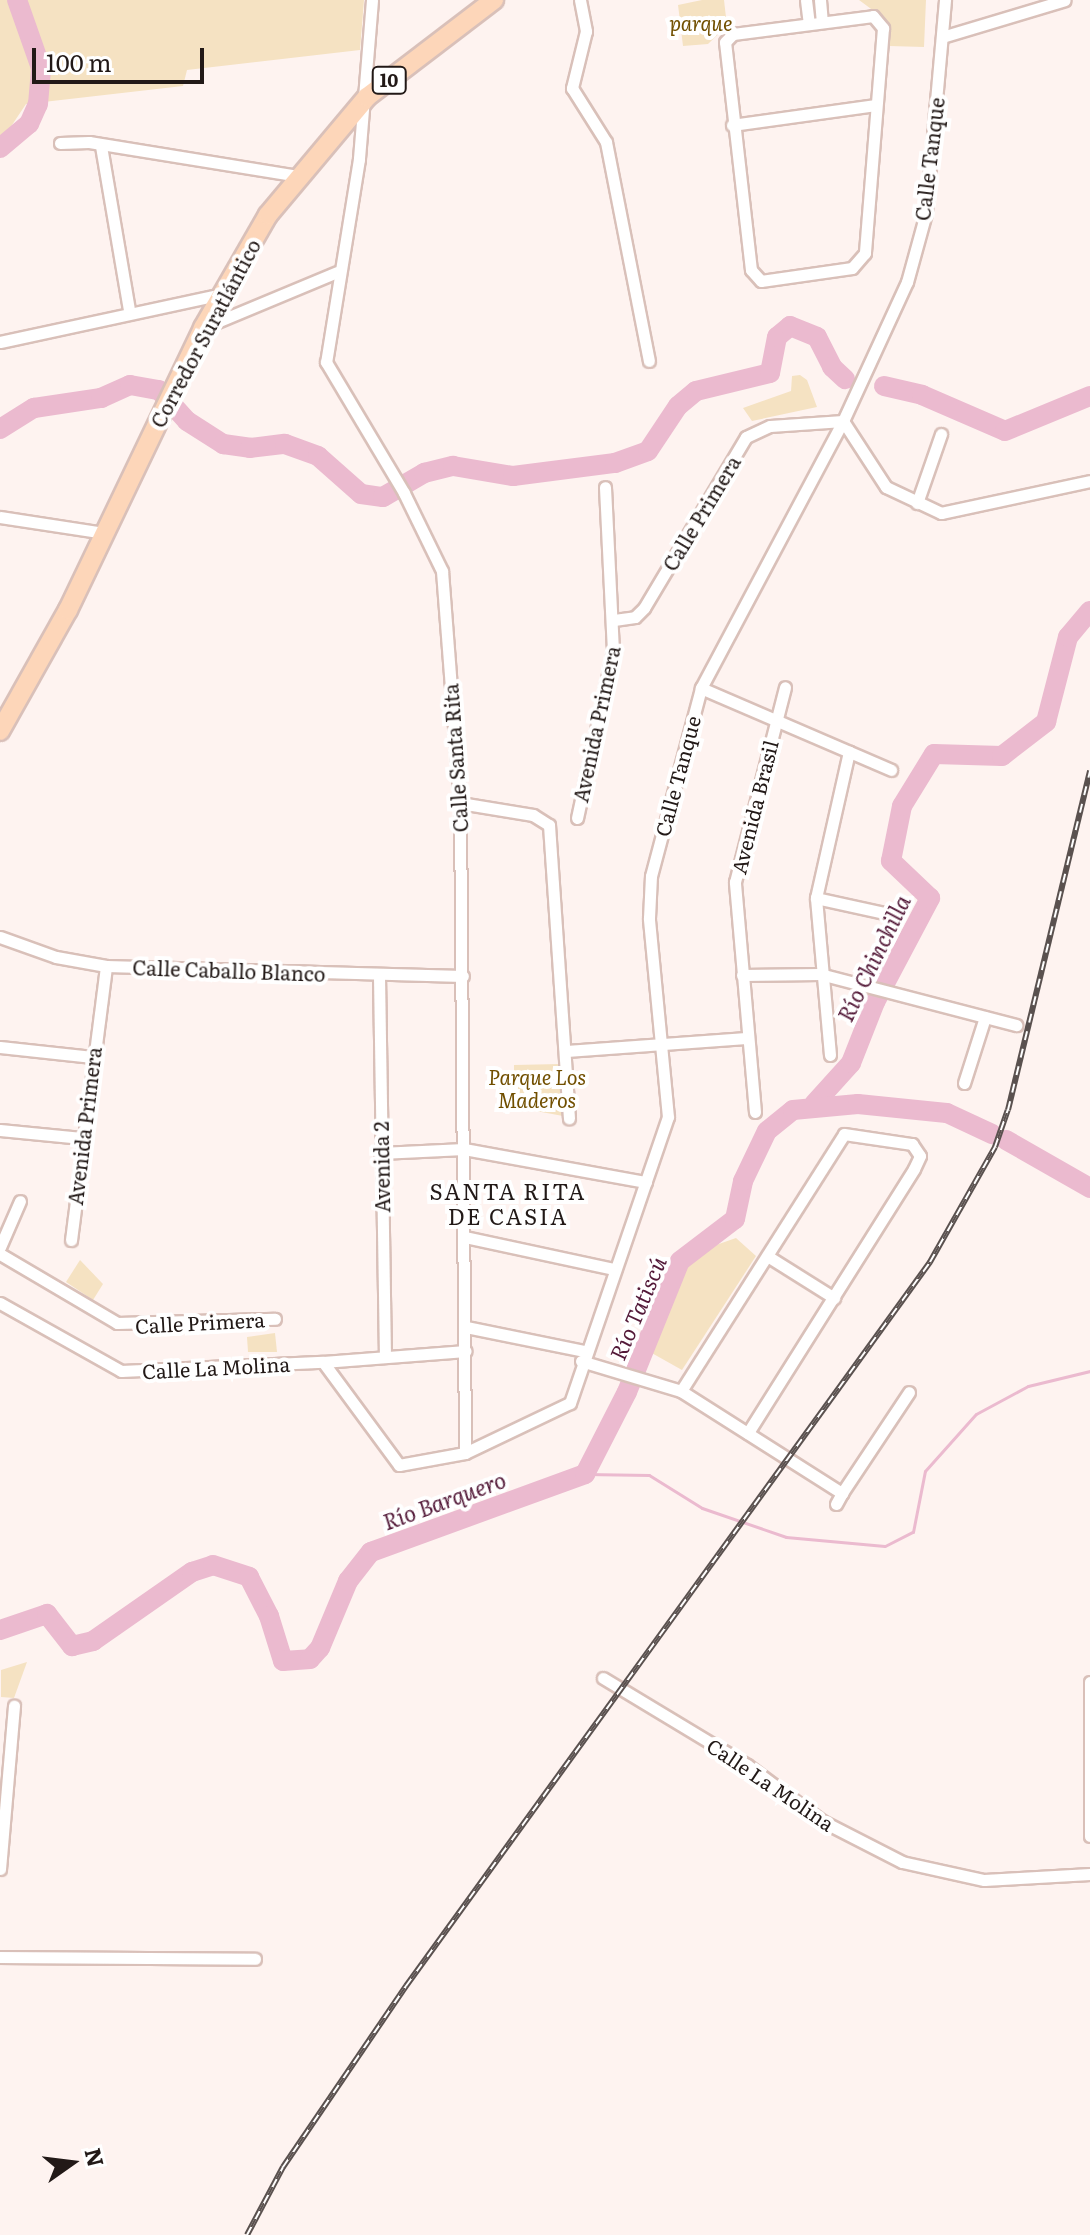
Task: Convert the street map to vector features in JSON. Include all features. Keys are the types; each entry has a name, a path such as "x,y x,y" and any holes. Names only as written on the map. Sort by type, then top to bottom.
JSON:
{"main road":[{"name":"Corredor Suratlántico","path":"0,731 105,533 203,328 268,215 367,97 494,0"}],"street":[{"name":"Calle Santa Rita","path":"372,0 367,97 337,272 326,362 404,493 442,571 460,803 465,1453"},
{"path":"580,0 586,31 572,88 606,142 649,361"},
{"path":"806,0 809,24"},
{"path":"820,0 822,22"},
{"name":"Calle Tanque","path":"323,1362 399,1465 465,1453 561,1411 570,1403 582,1356 668,1117 665,1043 649,918 651,876 701,688 843,421 907,282 926,213 945,0"},
{"path":"942,37 1065,0"},
{"path":"873,16 879,20 866,248 859,264 761,281 755,277 732,125 725,42 733,34 822,22 873,16"},
{"path":"732,125 876,105"},
{"path":"60,143 101,146 299,176"},
{"path":"101,146 129,310"},
{"path":"203,328 337,272"},
{"path":"0,342 129,310 222,294"},
{"path":"843,421 886,487 941,513 1090,481"},
{"name":"Calle Primera","path":"614,620 635,617 644,608 746,437 770,426 843,421"},
{"path":"917,503 941,434"},
{"name":"Avenida Primera","path":"577,818 611,671 614,620 605,487"},
{"path":"0,517 105,533"},
{"name":"Avenida Brasil","path":"755,1112 735,882 785,687"},
{"path":"701,688 891,770"},
{"path":"830,1055 820,974 816,898 849,752"},
{"path":"460,803 542,818 549,825 569,1118"},
{"path":"816,898 893,915"},
{"name":"Calle Caballo Blanco","path":"0,937 56,957 106,966 463,976"},
{"name":"Avenida Primera","path":"71,1240 106,966"},
{"path":"742,975 820,974 873,984 1016,1025"},
{"name":"Avenida 2","path":"379,976 385,1357"},
{"path":"964,1083 985,1017"},
{"path":"565,1051 748,1038"},
{"path":"0,1047 92,1057"},
{"path":"0,1130 82,1138"},
{"path":"681,1391 769,1257 844,1134 912,1144 918,1161 748,1433"},
{"path":"380,1153 464,1149 646,1182"},
{"path":"0,1247 20,1201"},
{"path":"465,1237 614,1269"},
{"name":"Calle Primera","path":"0,1254 117,1323 275,1319"},
{"path":"769,1257 834,1298"},
{"name":"Calle La Molina","path":"0,1303 121,1371 323,1362 466,1351"},
{"path":"466,1327 582,1356 681,1391 748,1433 839,1499 903,1396"},
{"name":"Calle La Molina","path":"603,1678 747,1765 822,1821 902,1862 984,1880 1090,1874"},
{"path":"1090,1682 1090,1836"},
{"path":"0,1869 14,1706"},
{"path":"0,1957 255,1959"}],"green space":[{"path":"0,0 364,0 360,50 187,70 183,86 26,104 4,137 0,135"},
{"name":"parque","path":"724,0 727,26 708,44 683,46 678,5"},
{"path":"859,0 926,0 924,47 889,46 886,20"},
{"path":"800,375 807,380 817,407 752,421 743,408 791,391 792,376"},
{"name":"Parque Los Maderos","path":"560,1064 563,1116 514,1107 514,1065"},
{"path":"736,1238 756,1256 682,1370 641,1347 673,1260"},
{"path":"80,1260 103,1284 93,1300 66,1282"},
{"path":"275,1333 277,1352 248,1352 247,1337"},
{"path":"27,1662 14,1698 1,1697 1,1670"}],"waterway":[{"path":"0,148 29,124 38,104 41,68 17,0"},
{"path":"0,429 34,408 101,398 130,385 159,390 187,421 223,444 250,448 285,444 318,456 361,494 383,497 424,473 453,466 513,476 615,463 648,451 678,406 696,391 770,373 777,337 790,326 817,337 832,367 845,379"},
{"path":"884,386 922,395 1005,431 1090,396"},
{"name":"Río Chinchilla","path":"814,1104 851,1063 875,1002 930,898 891,861 902,806 934,754 1002,756 1046,722 1068,637 1090,611"},
{"name":"Río Barquero","path":"0,1630 47,1614 72,1646 93,1641 192,1572 213,1565 249,1577 269,1616 283,1661 310,1659 320,1648 348,1581 371,1552 585,1474 627,1392 680,1261 735,1219 743,1181 767,1131 793,1110 858,1104 947,1113 992,1134"},
{"name":"Río Tatiscú","path":"1006,1140 1090,1188"},
{"path":"585,1474 649,1475 702,1508 786,1537 885,1546 913,1532 925,1471 976,1414 1028,1386 1090,1371"}],"railway":[{"path":"247,2235 283,2167 406,1986 930,1262 995,1147 1008,1110 1090,771"}],"district":[{"name":"SANTA RITA DE CASIA","path":"508,1202"}]}
